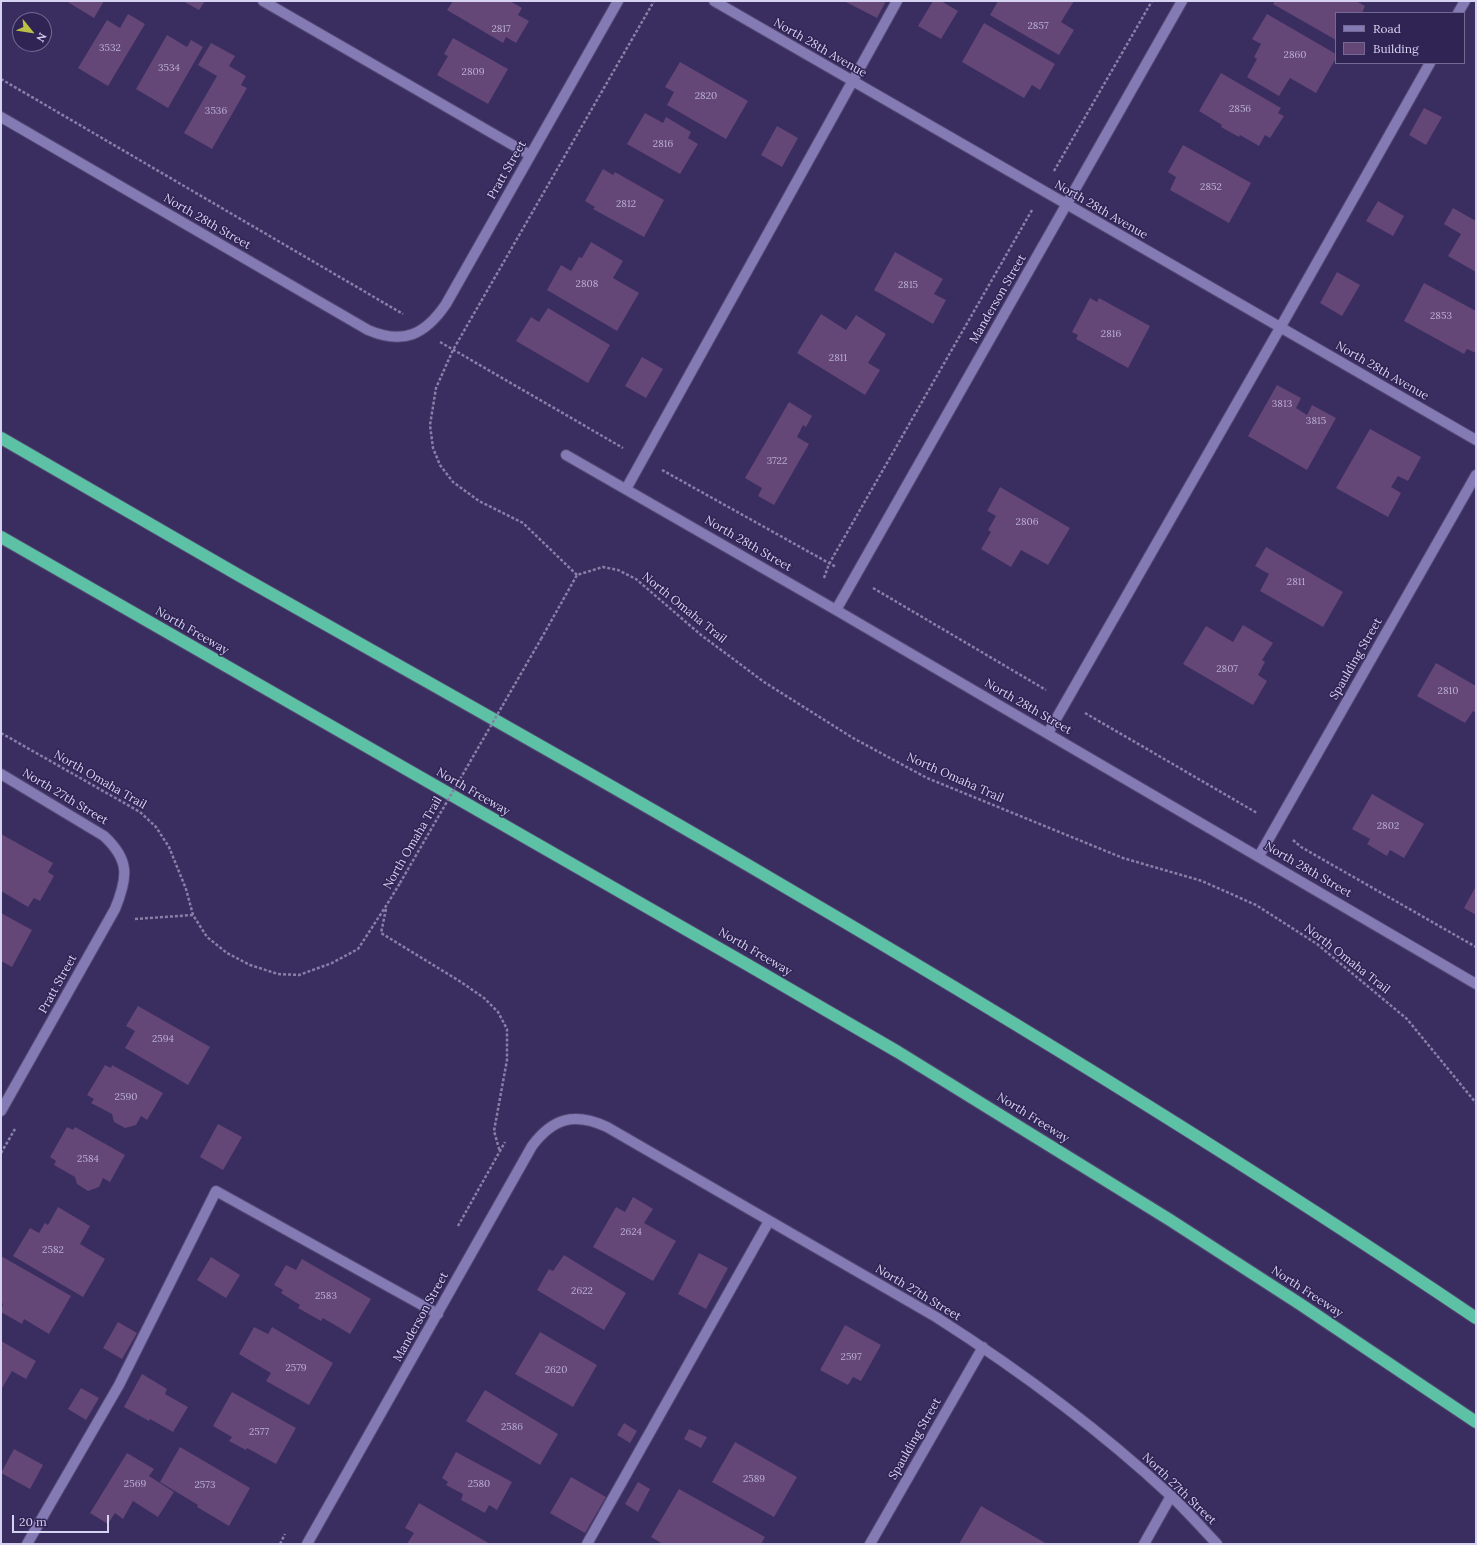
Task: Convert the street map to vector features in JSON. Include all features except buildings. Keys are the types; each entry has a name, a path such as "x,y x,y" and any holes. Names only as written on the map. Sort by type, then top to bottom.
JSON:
{"highway":[{"path":"1,438 684,828 950,984 1071,1057 1244,1166 1367,1245 1476,1318"},
{"name":"North Freeway","path":"1,537 898,1052 1170,1220 1300,1304 1476,1422"}],"street":[{"path":"263,1 530,155"},
{"name":"Pratt Street","path":"404,337 422,330 433,321 446,304 618,1"},
{"name":"North 28th Avenue","path":"714,1 1476,440"},
{"path":"626,489 897,1"},
{"name":"Manderson Street","path":"836,610 1182,1"},
{"path":"1459,12 1465,1"},
{"path":"1048,733 1429,64"},
{"name":"North 28th Street","path":"1,117 368,330 383,336 404,337"},
{"name":"North 28th Street","path":"566,455 1259,856 1475,979"},
{"name":"Spaulding Street","path":"1259,856 1476,475"},
{"name":"North 27th Street","path":"1,774 104,836 118,851 125,866"},
{"name":"Pratt Street","path":"1,1111 115,909 124,886 125,866"},
{"name":"North 27th Street","path":"571,1119 579,1118 607,1127 936,1317 983,1347 1029,1379 1080,1418 1171,1496 1217,1544"},
{"name":"Manderson Street","path":"307,1544 532,1146 551,1126 571,1119"},
{"path":"27,1544 119,1385 216,1191 438,1314"},
{"path":"587,1544 770,1221"},
{"name":"Spaulding Street","path":"870,1544 983,1347"},
{"path":"1144,1544 1171,1496"}],"path":[{"path":"577,575 523,524 479,501 453,482 440,465 433,448 430,425 436,388 453,350 654,1"},
{"path":"1152,1 830,564 1277,825 1301,847 1476,948"},
{"path":"1,79 398,310 422,330"},
{"name":"North Omaha Trail","path":"1,733 140,812 156,828 169,847 186,889 193,915 207,937 228,953 250,965 278,974 300,975 332,963 358,949 400,883 577,575 603,568 618,570 636,580 701,635 764,682 853,738 927,778 1123,858 1202,881 1256,905 1317,944 1407,1019 1476,1103"},
{"path":"386,906 381,933 461,982 484,998 498,1012 506,1029 507,1060 494,1131 500,1152"},
{"path":"134,920 193,915"},
{"path":"458,1227 505,1142"}]}
